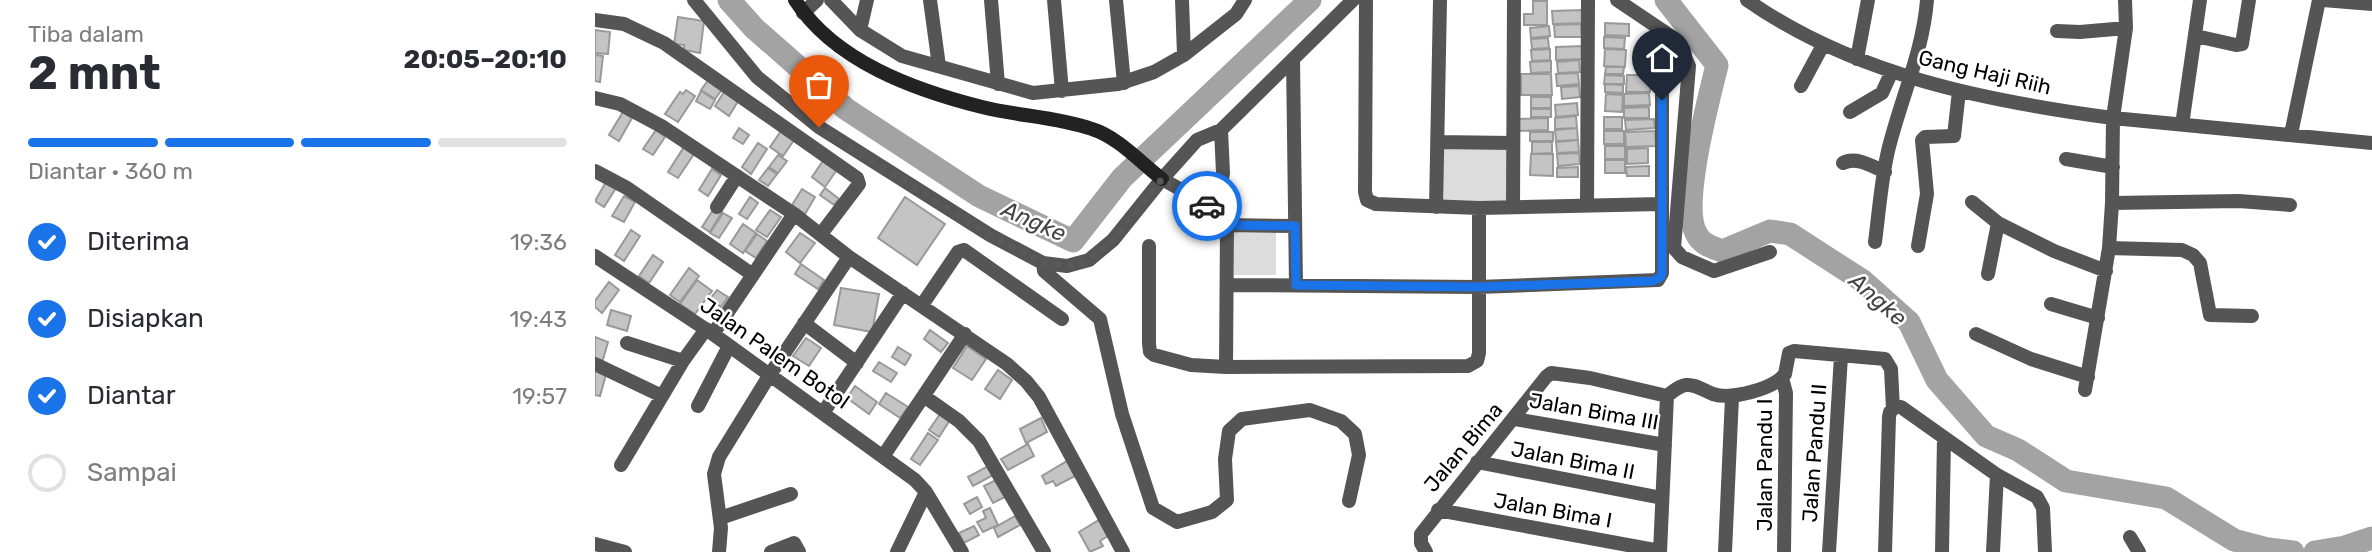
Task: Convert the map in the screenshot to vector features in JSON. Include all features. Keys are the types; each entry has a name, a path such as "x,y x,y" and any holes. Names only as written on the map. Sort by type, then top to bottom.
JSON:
{"street":[{"path":"694,0 757,77 819,127 990,235 1043,263 1067,266 1089,260 1113,240 1159,176 1197,139 1221,130 1353,0"},
{"path":"817,0 799,6 853,58 907,83 982,107 1095,129 1159,176 1216,213 1227,225 1226,367"},
{"path":"831,0 860,30 902,56 1033,93 1124,83 1154,72 1184,55 1236,14 1245,0"},
{"path":"860,30 867,0"},
{"path":"930,0 939,66"},
{"path":"991,0 997,84"},
{"path":"1054,0 1062,91"},
{"path":"1116,0 1124,83"},
{"path":"1182,0 1184,55"},
{"path":"1366,0 1367,200 1376,204 1479,208 1661,204"},
{"path":"1436,207 1440,0"},
{"path":"1513,207 1511,143 1514,0"},
{"path":"1587,206 1588,0"},
{"path":"1617,0 1678,41 1689,66 1674,248 1682,257 1714,271 1770,253"},
{"name":"Gang Haji Riih","path":"1747,0 1823,45 1857,60 1985,98 2113,118 2372,143"},
{"path":"1857,60 1868,0"},
{"path":"1875,242 1888,153 1925,28 1927,0"},
{"path":"1976,334 2086,383 2109,248 2113,118 2126,28 2125,0"},
{"path":"2182,125 2200,0"},
{"path":"2196,36 2236,46 2242,44 2249,0"},
{"path":"2291,134 2321,0 2372,4"},
{"path":"595,20 624,24 664,43 857,178 859,184 821,234"},
{"path":"2057,31 2126,28"},
{"path":"1227,285 1478,287 1658,279 1662,273 1662,31"},
{"path":"1801,86 1823,45"},
{"path":"1293,59 1296,285"},
{"path":"1850,112 1882,93 1892,71"},
{"path":"1918,247 1927,194 1922,140 1924,137 1954,136 1959,91"},
{"path":"595,99 635,110 794,214 849,257 1007,364 1039,397 1117,550"},
{"path":"1216,213 1223,173 1221,130"},
{"path":"1438,142 1511,143"},
{"path":"2066,159 2113,167"},
{"path":"1843,163 1857,160 1885,172"},
{"path":"595,171 627,188 753,275"},
{"path":"717,207 737,176"},
{"path":"2112,203 2239,201 2290,205"},
{"path":"1972,202 1998,223 2054,251 2106,271"},
{"path":"1149,246 1150,352 1154,355 1191,365 1226,367 1468,366 1477,361 1479,353 1479,208"},
{"path":"621,465 683,361 753,275 794,214"},
{"path":"1988,274 1998,223"},
{"path":"1227,225 1295,226"},
{"path":"2109,248 2182,250 2193,255 2200,263 2210,315 2252,316"},
{"path":"922,305 958,251 964,250 1062,319"},
{"name":"Jalan Palem Botol","path":"595,256 709,331 915,480 926,492 962,552"},
{"path":"719,552 720,518 714,474 719,457 769,376 849,257"},
{"path":"1043,263 1044,271 1100,318 1122,414 1153,508 1177,522 1212,512 1227,500 1225,459 1229,430 1242,419 1310,410 1341,421 1355,434 1359,455 1349,501"},
{"path":"823,413 903,293"},
{"path":"2051,304 2098,318"},
{"path":"804,323 857,363"},
{"path":"884,455 965,334"},
{"path":"627,343 683,361"},
{"path":"698,406 729,346"},
{"path":"1660,551 1667,396 1679,386 1692,385 1714,394 1732,397 1775,383 1785,374 1789,353 1794,351 1885,359 1891,369 1895,407 1889,417 1885,552"},
{"name":"Jalan Pandu II","path":"1829,552 1841,356"},
{"path":"595,364 662,396"},
{"name":"Jalan Bima","path":"1426,552 1420,534 1551,373 1590,378 1667,396"},
{"name":"Jalan Pandu I","path":"1782,379 1786,393 1784,552"},
{"path":"925,397 960,421 979,441 1044,552"},
{"path":"1725,552 1732,397"},
{"path":"1895,407 1901,407 1997,475 2037,498 2043,508 2045,552"},
{"name":"Jalan Bima III","path":"1514,419 1665,445"},
{"path":"1942,552 1944,438"},
{"name":"Jalan Bima II","path":"1477,462 1662,498"},
{"path":"1993,552 1997,475"},
{"path":"897,552 926,492"},
{"path":"720,518 791,494"},
{"name":"Jalan Bima I","path":"1438,510 1660,551"},
{"path":"2130,537 2139,552"},
{"path":"771,552 795,543 799,552"},
{"path":"595,544 625,552"}],"shaded area":[{"path":"1442,146 1508,147 1508,201 1439,203"},
{"path":"1234,230 1276,230 1276,275 1234,275"}],"building":[{"path":"1533,1 1547,1 1547,25 1524,25 1524,14 1533,14"},
{"path":"1582,10 1583,23 1553,24 1552,11"},
{"path":"678,17 704,21 700,53 684,50 684,45 674,44"},
{"path":"1605,23 1629,24 1629,36 1605,35"},
{"path":"1581,24 1582,37 1555,37 1554,25"},
{"path":"1549,26 1550,36 1531,38 1530,28"},
{"path":"595,30 610,32 608,54 595,53"},
{"path":"1604,37 1625,38 1624,49 1604,48"},
{"path":"1548,38 1549,48 1532,49 1531,39"},
{"path":"1583,46 1584,59 1556,60 1556,47"},
{"path":"1550,49 1550,60 1532,61 1531,50"},
{"path":"1605,49 1626,50 1625,67 1604,66"},
{"path":"595,55 603,56 600,82 595,81"},
{"path":"1579,60 1580,72 1558,73 1557,62"},
{"path":"1551,61 1551,72 1531,73 1530,62"},
{"path":"1606,67 1624,67 1623,74 1605,74"},
{"path":"1578,73 1579,84 1557,86 1556,74"},
{"path":"1521,74 1551,74 1552,95 1521,95"},
{"path":"1605,75 1624,76 1624,84 1604,84"},
{"path":"1627,75 1651,75 1650,92 1626,92"},
{"path":"709,79 723,88 715,99 701,90"},
{"path":"1605,84 1623,85 1623,93 1605,92"},
{"path":"1579,86 1580,97 1562,99 1561,87"},
{"path":"726,89 740,98 729,116 715,106"},
{"path":"686,90 695,96 678,122 665,114 680,92 683,94"},
{"path":"701,91 715,100 710,109 696,101"},
{"path":"1649,93 1650,105 1624,106 1624,94"},
{"path":"1606,94 1623,95 1622,112 1605,111"},
{"path":"1531,97 1551,97 1551,108 1531,108"},
{"path":"1577,103 1578,115 1556,117 1555,105"},
{"path":"1649,107 1649,118 1624,118 1624,108"},
{"path":"1531,109 1551,109 1551,117 1531,117"},
{"path":"623,112 632,118 619,141 609,135"},
{"path":"1576,116 1577,128 1555,129 1555,118"},
{"path":"1604,117 1622,117 1622,129 1604,129"},
{"path":"1548,118 1548,130 1519,131 1519,119"},
{"path":"1654,119 1655,128 1626,130 1625,120"},
{"path":"739,128 749,135 743,144 733,138"},
{"path":"1577,128 1578,140 1556,141 1555,130"},
{"path":"656,130 665,137 653,155 643,149"},
{"path":"781,131 794,140 783,156 770,147"},
{"path":"1604,131 1624,131 1624,144 1604,144"},
{"path":"1655,131 1656,146 1626,147 1625,132"},
{"path":"1530,132 1553,132 1553,141 1530,141"},
{"path":"1578,140 1579,152 1557,153 1556,142"},
{"path":"1532,142 1552,142 1552,153 1532,154"},
{"path":"758,143 767,149 751,174 742,167"},
{"path":"1605,146 1625,146 1625,159 1605,159"},
{"path":"684,147 694,154 678,178 668,172"},
{"path":"1648,148 1648,163 1627,164 1627,149"},
{"path":"1579,153 1580,164 1558,166 1557,154"},
{"path":"1531,154 1553,154 1553,176 1530,175"},
{"path":"778,155 787,161 778,173 769,167"},
{"path":"824,159 838,168 825,187 812,177"},
{"path":"1605,160 1625,160 1625,173 1605,173"},
{"path":"1649,166 1649,176 1627,176 1626,167"},
{"path":"1578,167 1578,177 1557,177 1557,168"},
{"path":"768,168 777,174 768,186 759,180"},
{"path":"712,169 721,175 708,196 699,190"},
{"path":"606,182 616,188 604,207 595,201"},
{"path":"825,188 839,199 834,205 820,195"},
{"path":"802,189 815,197 805,214 792,205"},
{"path":"624,196 635,202 624,222 612,216"},
{"path":"750,197 758,203 747,219 739,214"},
{"path":"905,197 945,224 917,265 878,238"},
{"path":"715,207 722,212 710,232 702,227"},
{"path":"770,210 781,217 767,237 756,230"},
{"path":"723,213 732,218 719,238 710,233"},
{"path":"743,224 756,233 743,253 730,244"},
{"path":"631,230 640,236 624,261 615,255"},
{"path":"800,233 815,243 800,263 786,252"},
{"path":"757,234 767,241 756,258 745,251"},
{"path":"653,255 663,262 649,283 639,276"},
{"path":"801,264 824,280 818,289 795,274"},
{"path":"689,268 699,276 680,302 670,295"},
{"path":"697,280 712,291 695,314 680,304"},
{"path":"609,282 619,290 602,313 595,307 595,301"},
{"path":"841,288 879,294 872,332 834,325"},
{"path":"717,290 728,297 721,307 710,299"},
{"path":"611,310 631,316 627,331 607,325"},
{"path":"930,330 948,343 941,352 924,339"},
{"path":"595,337 608,342 602,363 595,361"},
{"path":"806,338 821,348 809,366 793,356"},
{"path":"967,346 986,359 972,380 953,368"},
{"path":"898,347 911,355 905,365 892,357"},
{"path":"879,362 897,373 891,382 873,371"},
{"path":"595,368 607,371 600,396 595,395"},
{"path":"998,370 1012,380 1000,399 985,389"},
{"path":"855,386 877,402 869,414 847,398"},
{"path":"886,393 908,407 900,418 879,404"},
{"path":"940,414 950,420 939,437 929,430"},
{"path":"1041,418 1047,432 1026,443 1020,429"},
{"path":"928,433 938,440 920,465 911,459"},
{"path":"1028,444 1034,456 1008,470 1001,459"},
{"path":"1067,461 1075,476 1056,486 1053,481 1046,484 1042,476"},
{"path":"990,465 995,474 973,486 968,477"},
{"path":"996,480 1005,497 993,503 984,486"},
{"path":"977,497 982,507 970,514 964,504"},
{"path":"990,508 998,525 983,532 977,522 986,518 983,511"},
{"path":"1015,516 1020,525 998,537 994,528"},
{"path":"1099,520 1108,536 1100,541 1103,546 1090,552 1079,532"},
{"path":"974,526 979,535 964,543 959,533"}],"waterway":[{"name":"Angke","path":"729,0 754,28 846,109 979,196 1073,241 1122,178 1310,0"},
{"name":"Angke","path":"1666,0 1717,65 1697,151 1691,199 1692,219 1698,237 1722,251 1770,231 1790,234 1863,281 1909,322 1937,380 1986,436 2018,450 2066,481 2166,498 2234,540 2293,552"},
{"name":"Angke","path":"2315,552 2345,547 2372,538"}],"way so far":[{"path":"819,127 990,235 1043,263 1067,266 1089,260 1113,240 1162,179 1207,206"}],"route":[{"path":"1207,206 1227,225 1295,226 1296,285 1478,287 1653,281 1661,277 1662,273 1662,100"}]}
